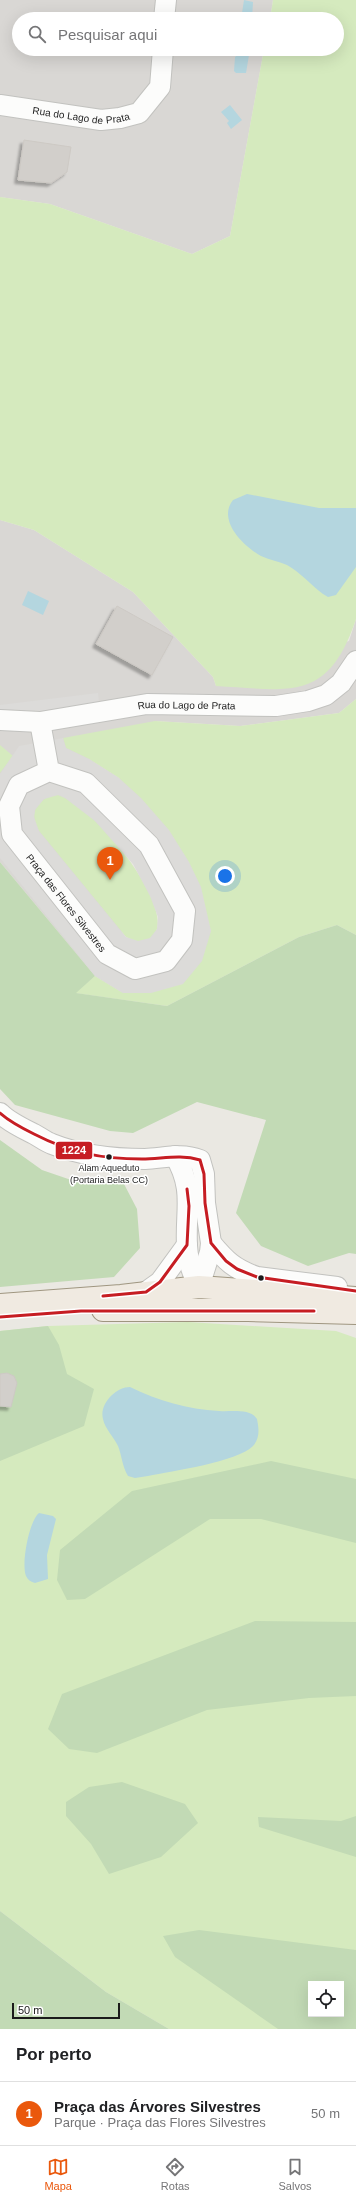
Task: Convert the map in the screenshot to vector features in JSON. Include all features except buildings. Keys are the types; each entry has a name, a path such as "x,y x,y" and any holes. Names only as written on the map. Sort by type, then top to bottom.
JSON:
{"main road":[{"path":"199,1287 231,1310"},
{"path":"0,1317 81,1311 175,1299 199,1287"},
{"path":"0,1306 199,1287 356,1298"},
{"path":"81,1311 231,1310 356,1313"}],"street":[{"path":"165,12 166,0"},
{"name":"Rua do Lago de Prata","path":"0,105 101,120 120,118 139,112 160,87 162,56"},
{"name":"Rua do Lago de Prata","path":"0,720 40,722 148,704 276,706 308,702 326,695 341,683 356,661"},
{"path":"40,722 49,771"},
{"name":"Praça das Flores Silvestres","path":"49,771 86,783 149,844 185,911 182,940 166,961 134,969 107,954 12,834 9,806 19,785 49,771"},
{"path":"0,1113 21,1128 51,1144 70,1150 98,1156 124,1159 175,1156 191,1157 200,1160 204,1174 205,1203 211,1243 210,1252 199,1287"},
{"path":"175,1156 183,1170 187,1185 189,1206 187,1245 191,1271 199,1287"},
{"path":"211,1243 226,1261 236,1270 257,1277 356,1291"},
{"path":"146,1292 160,1282 187,1245"}],"shaded area":[{"path":"0,0 273,0 271,12 12,12 12,56 263,56 230,236 192,254 50,204 0,197"},
{"path":"0,520 34,530 133,592 213,677 216,686 349,641 356,619 356,699 339,713 240,726 155,721 89,759 119,778 123,993 95,976 0,862"},
{"path":"98,693 99,703 14,715 0,715 0,705"},
{"path":"63,738 66,748 89,759 119,778 141,798 169,830 189,862 201,887 211,931 202,961 183,984 151,993 123,993 95,976 0,858 0,774 19,746","holes":["58,795 65,798 95,821 133,864 150,896 158,917 157,929 150,938 138,941 126,937 39,831 34,817 35,810 44,799"]}],"green space":[{"path":"273,0 356,0 356,619 345,646 333,665 319,678 303,686 285,689 216,686 213,677 133,592 34,530 0,520 0,197 50,204 192,254 230,236 263,56 344,56 344,12 271,12"},
{"path":"356,699 356,935 337,925 299,937 167,1006 75,993 95,976 123,993 182,984 119,778 89,759 66,748 63,738 155,721 240,726 339,713"},
{"path":"0,745 13,756 0,773"},
{"path":"58,795 81,808 96,821 121,849 139,875 155,906 158,921 156,932 147,940 136,941 126,937 39,831 34,818 36,807 45,799"},
{"path":"0,862 95,976 76,993 167,1006 299,937 337,925 356,935 356,1254 349,1253 308,1266 261,1246 236,1213 266,1120 197,1102 133,1133 110,1131 15,1105 0,1089"},
{"path":"0,1140 42,1170 77,1182 124,1184 137,1209 140,1248 114,1277 0,1287"},
{"path":"188,1322 336,1331 356,1338 356,2029 169,2029 106,1992 0,1911 0,1331 48,1326"},
{"path":"48,1326 59,1345 67,1374 94,1389 84,1426 0,1461 0,1331"},
{"path":"271,1461 356,1479 356,1543 261,1519 210,1519 85,1599 67,1600 57,1580 60,1550 132,1491"},
{"path":"255,1621 356,1622 356,1696 309,1698 207,1710 97,1753 69,1749 48,1729 62,1694"},
{"path":"122,1782 185,1804 198,1823 161,1857 109,1874 91,1844 66,1816 66,1802 89,1787"},
{"path":"356,1816 356,1857 259,1827 258,1817 341,1821"},
{"path":"0,1911 106,1992 169,2029 0,2029"},
{"path":"199,1930 356,1950 356,2029 278,2029 175,1957 163,1936"}],"water":[{"path":"244,0 253,2 252,12 242,12"},
{"path":"249,56 246,73 236,73 234,71 235,57"},
{"path":"230,105 242,120 231,129 227,123 229,121 221,112"},
{"path":"247,494 319,508 356,508 356,567 336,595 328,597 292,568 261,556 254,552 240,539 230,524 228,516 229,508 233,500"},
{"path":"28,591 49,601 43,615 22,605"},
{"path":"130,1387 162,1400 184,1406 207,1410 240,1411 250,1413 257,1419 257,1440 253,1446 245,1452 219,1461 188,1469 148,1476 135,1478 128,1476 124,1468 118,1446 106,1426 102,1413 106,1402 114,1393"},
{"path":"39,1513 53,1516 56,1519 47,1555 48,1579 35,1583 30,1581 26,1576 25,1553 29,1533 35,1518"}],"transit line":[{"name":"1224","path":"0,1113 16,1125 48,1141 86,1154 127,1159 185,1157 200,1160 204,1174 205,1203 211,1243 226,1261 237,1269 257,1277 356,1291"},
{"name":"1224","path":"103,1296 146,1292 160,1282 187,1245 189,1206 187,1189"},
{"name":"1224","path":"0,1317 81,1311 314,1311"}],"place":[{"name":"Praça das Árvores Silvestres","path":"110,880"},
{"name":"Alam Aqueduto (Portaria Belas CC)","path":"109,1157"}]}
